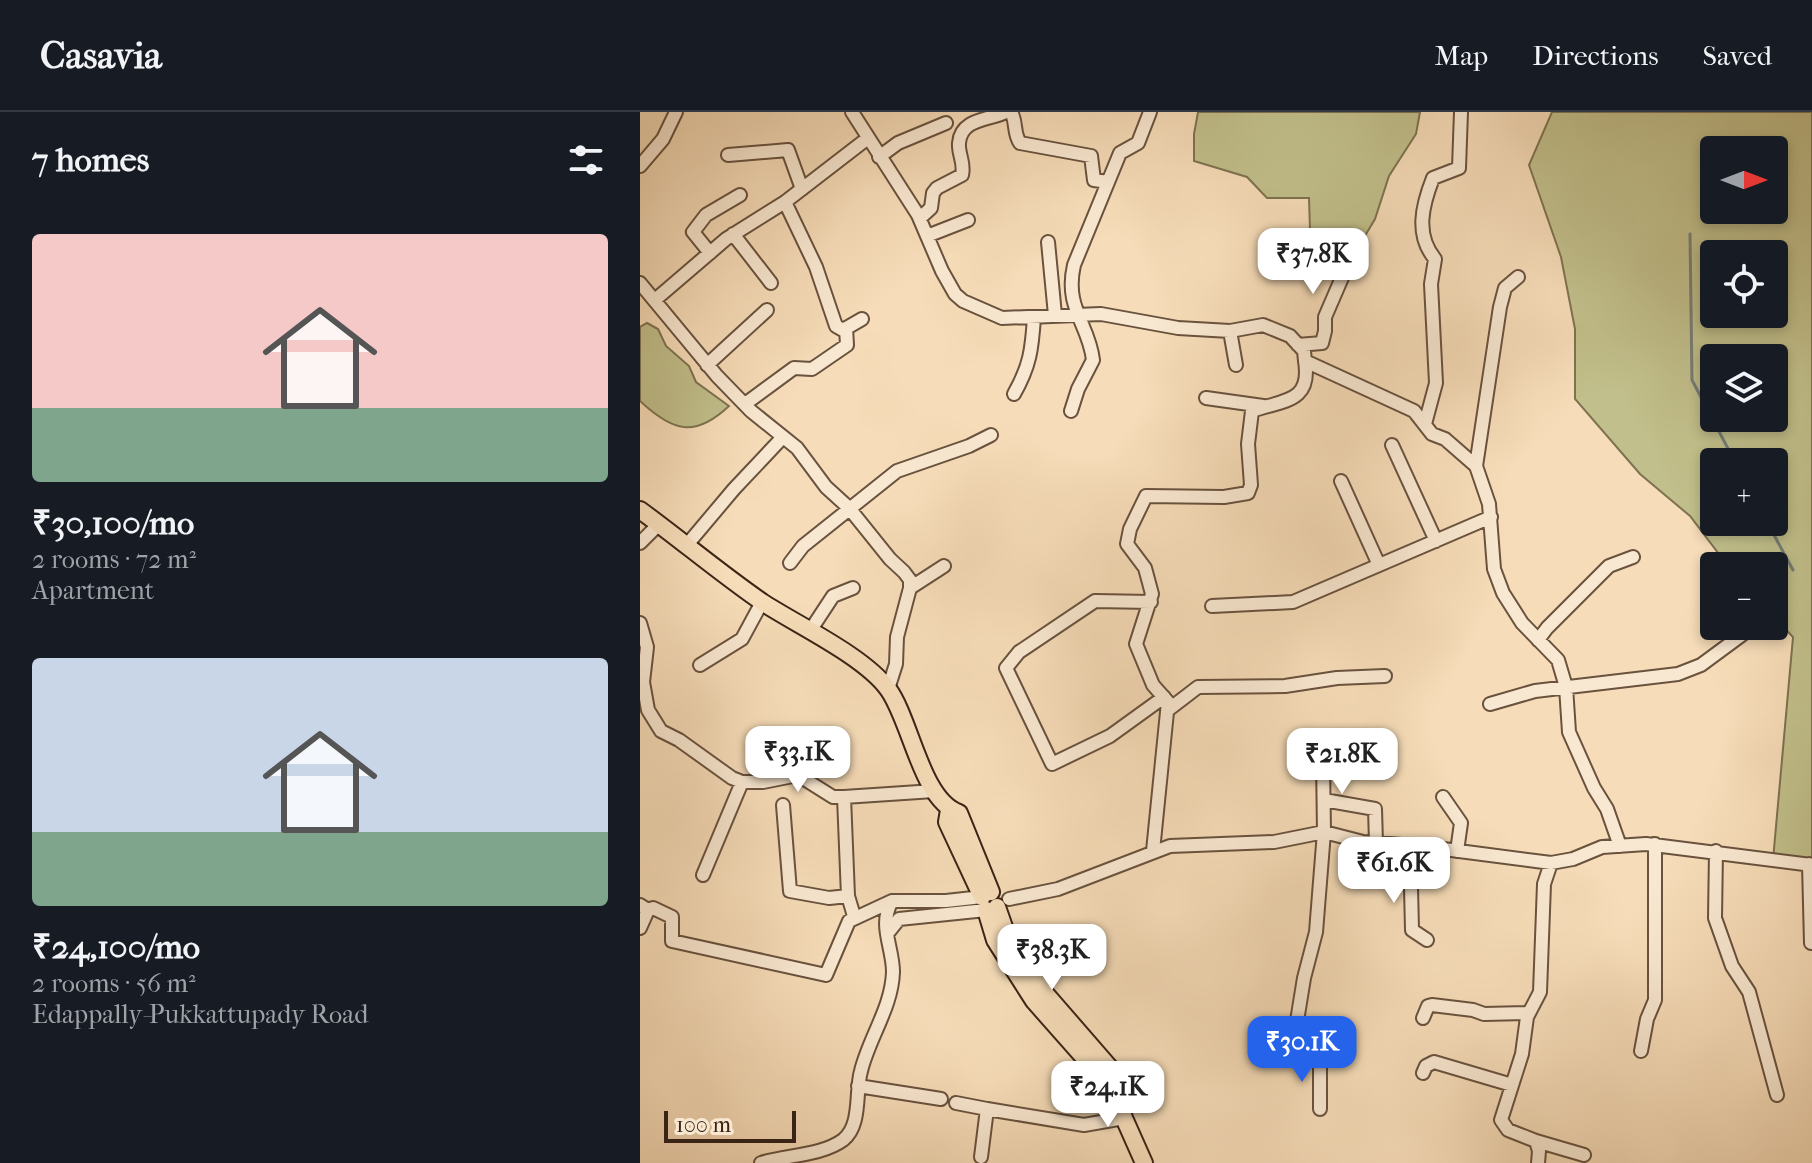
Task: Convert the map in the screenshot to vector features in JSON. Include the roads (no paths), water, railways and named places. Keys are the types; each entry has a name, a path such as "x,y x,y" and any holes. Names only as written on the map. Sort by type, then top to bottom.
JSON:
{"main road":[{"path":"640,510 762,602 839,649 888,689 934,791 949,810 947,822 994,901 995,940 1034,1001 1102,1078 1112,1083 1144,1163"}],"street":[{"path":"640,166 663,139 676,112"},
{"path":"852,112 920,218 942,271 955,294 963,301 1002,318 1076,313 1101,314 1178,328 1230,331 1263,325 1285,333 1304,351 1306,382 1301,393 1270,407 1252,411 1248,444 1251,485 1248,493 1224,497 1153,495 1142,500 1130,529 1127,544 1145,568 1151,602 1136,644 1153,685 1166,704 1153,851"},
{"path":"920,218 933,204 933,193 937,188 962,175 964,169 959,143 966,127 972,122 1008,112 1014,117 1015,137 1020,143 1091,156 1094,180 1108,182"},
{"path":"1071,411 1093,360 1076,313 1071,283 1074,265 1120,153 1142,138 1150,112"},
{"path":"1425,424 1436,383 1431,284 1435,259 1421,239 1424,210 1433,178 1459,168 1461,112"},
{"path":"879,157 898,143 946,123"},
{"path":"656,299 733,234 785,202 868,138"},
{"path":"728,155 788,150 802,189"},
{"path":"710,253 693,232 706,215 740,195"},
{"path":"785,202 816,267 836,326 846,328 862,319"},
{"path":"927,236 968,220"},
{"path":"733,234 771,283"},
{"path":"1048,242 1055,315"},
{"path":"1298,345 1322,343 1325,317 1347,266"},
{"path":"1518,277 1505,288 1500,307 1476,466 1491,517 1494,569 1503,593 1522,623 1558,660 1566,687 1569,732 1607,809 1620,846"},
{"path":"640,283 707,365 745,404 797,448 826,487 849,508 910,580 897,637 896,664 888,689"},
{"path":"707,365 767,310"},
{"path":"1014,394 1032,356 1034,317"},
{"path":"745,404 794,368 812,369 847,345 846,328"},
{"path":"1230,331 1236,365"},
{"path":"1305,361 1414,411 1432,434 1451,444 1476,466"},
{"path":"1206,398 1270,407"},
{"path":"790,563 803,546 897,471 969,446 991,435"},
{"path":"686,546 783,437"},
{"path":"1392,445 1436,541"},
{"path":"1341,481 1379,565"},
{"path":"1212,606 1293,602 1491,517"},
{"path":"640,543 659,524"},
{"path":"1538,640 1609,566 1633,557"},
{"path":"910,588 944,566"},
{"path":"810,631 833,596 853,588"},
{"path":"1151,602 1095,601 1065,623 1052,627 1019,652 1006,668 1052,764 1198,687 1285,686 1337,678 1385,676"},
{"path":"700,665 742,639 762,602"},
{"path":"640,623 647,647 643,682 648,710 661,731 679,740 732,778 742,782 763,782 798,775 833,797 934,791"},
{"path":"1490,704 1535,691 1678,674 1701,665 1735,640"},
{"path":"1323,760 1324,832 1316,932 1297,1021 1299,1049 1304,1055 1320,1058 1345,1057"},
{"path":"703,875 742,782"},
{"path":"844,797 848,896 854,916"},
{"path":"1443,797 1461,823 1457,851"},
{"path":"1324,800 1375,809 1376,843"},
{"path":"783,805 790,891 829,898 848,896"},
{"path":"887,934 899,919 1058,889 1153,851 1182,844 1274,842 1324,832 1376,843 1551,863 1573,859 1602,847 1655,844 1810,864 1811,943"},
{"path":"1641,1051 1647,1019 1655,1000 1655,844"},
{"path":"1410,845 1412,930 1427,940"},
{"path":"1716,851 1715,918 1732,966 1749,992 1777,1095"},
{"path":"1551,863 1544,884 1540,992 1538,1001 1529,1013 1522,1054 1501,1120 1508,1130 1584,1155"},
{"path":"640,928 651,909 672,917 672,941 826,975 854,916 892,901 994,901"},
{"path":"761,1163 818,1157 852,1129 861,1068 890,991 893,971 887,911 892,901"},
{"path":"1423,1018 1428,1006 1432,1005 1484,1014 1529,1013"},
{"path":"1320,1058 1320,1109"},
{"path":"1423,1073 1426,1066 1434,1062 1445,1063 1512,1085"},
{"path":"858,1086 941,1099"},
{"path":"956,1103 1084,1125 1124,1118"},
{"path":"981,1157 987,1109"},
{"path":"1536,1141 1538,1163"}],"waterway":[{"path":"1690,234 1692,380 1728,448"},
{"path":"1775,536 1793,570"}]}
